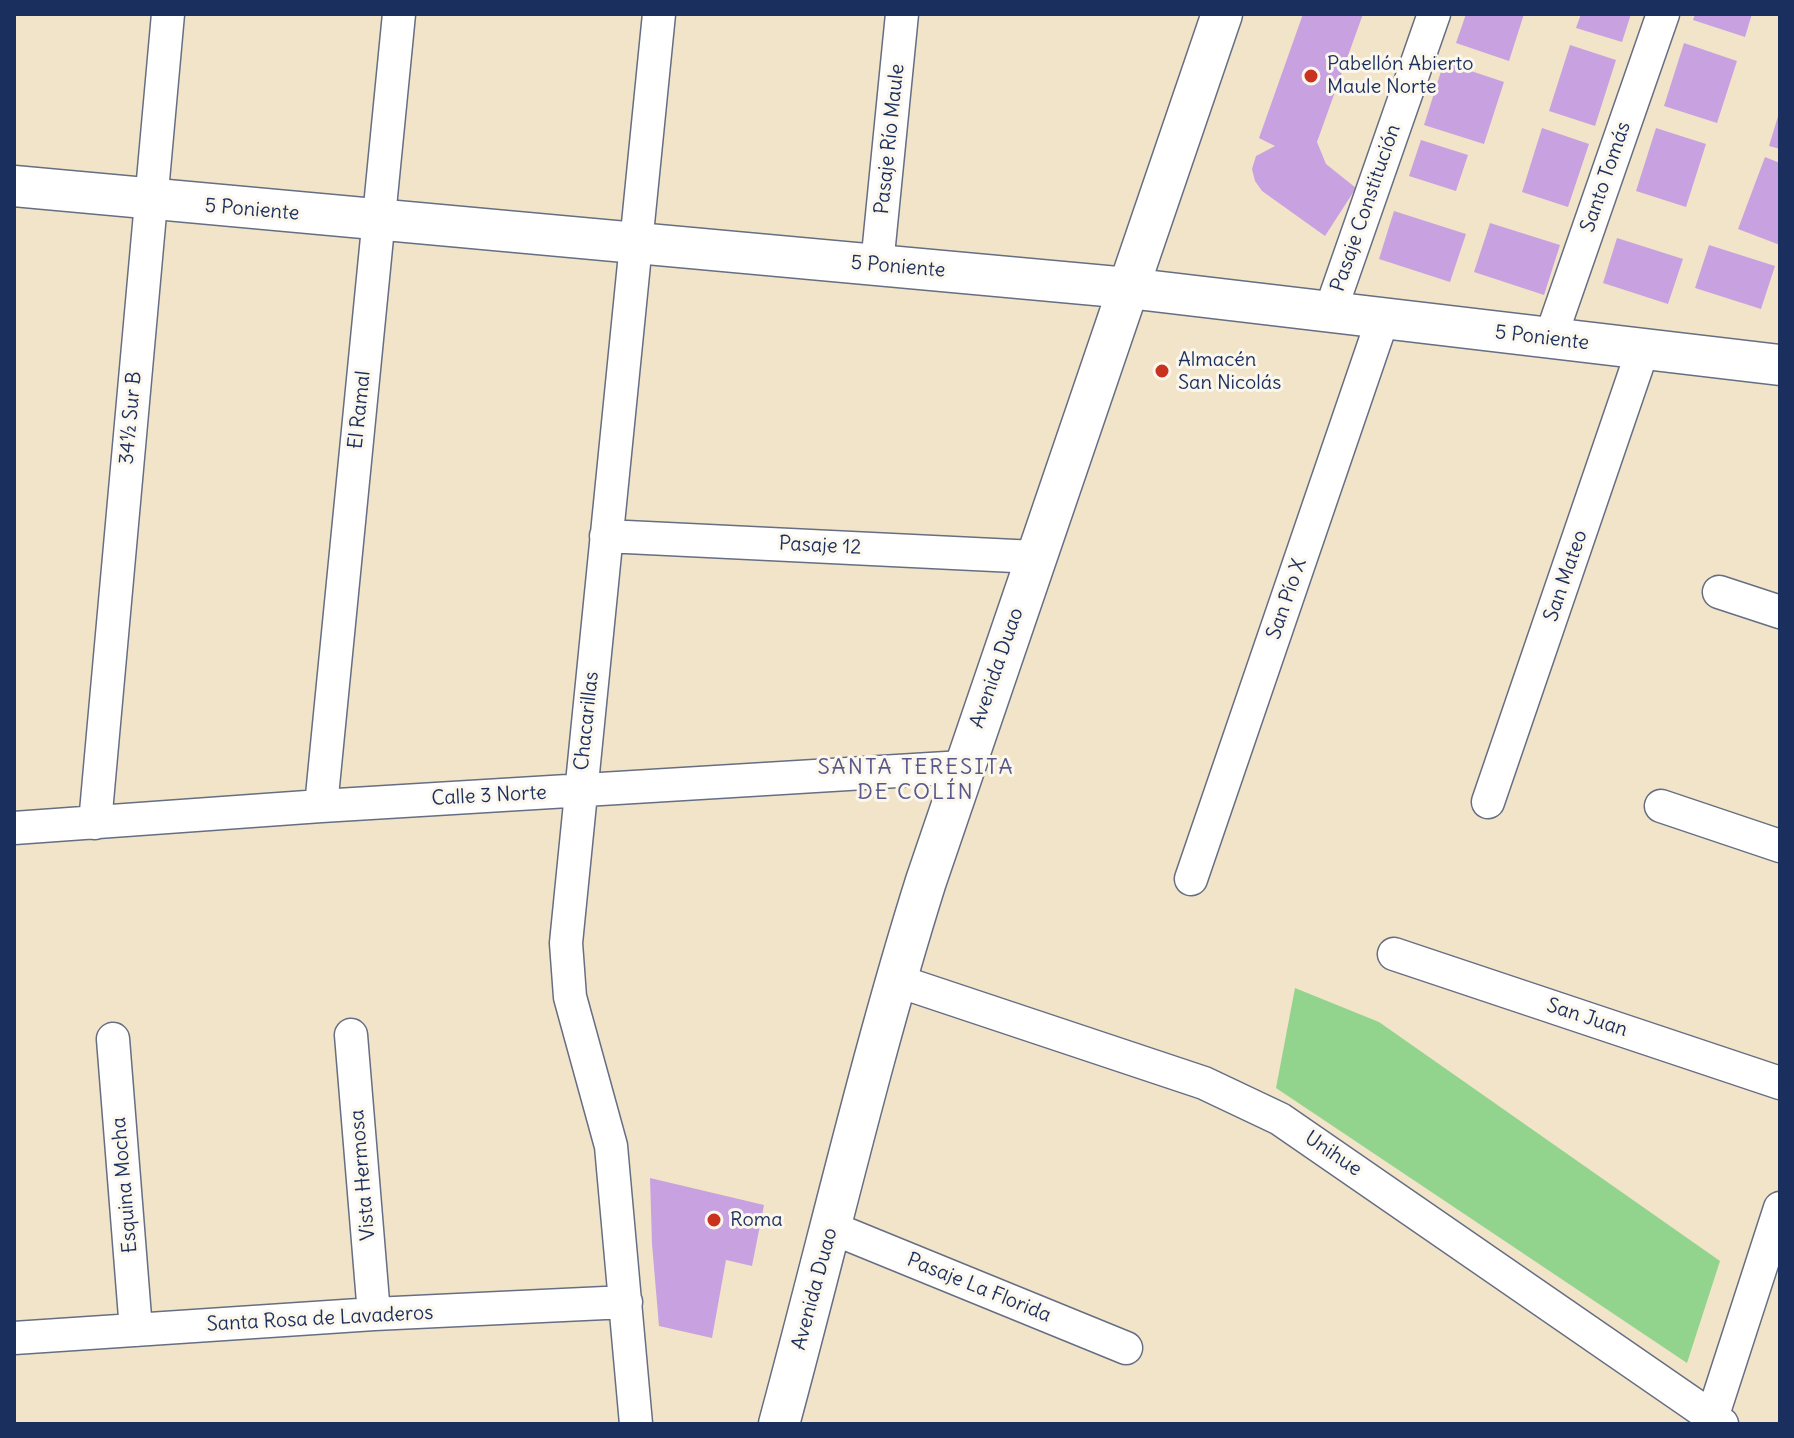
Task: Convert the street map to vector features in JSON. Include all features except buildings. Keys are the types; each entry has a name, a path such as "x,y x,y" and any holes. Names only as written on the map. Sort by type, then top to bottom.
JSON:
{"street":[{"name":"34½ Sur B","path":"95,823 168,14"},
{"name":"El Ramal","path":"321,806 399,14"},
{"name":"Chacarillas","path":"636,1424 611,1146 577,1026 567,967 567,918 659,14"},
{"name":"Pasaje Río Maule","path":"877,265 902,14"},
{"name":"Avenida Duao","path":"779,1424 895,980 963,767 1222,14"},
{"name":"Pasaje Constitución","path":"1330,312 1434,14"},
{"name":"Santo Tomás","path":"1550,339 1663,14"},
{"name":"5 Poniente","path":"14,186 1128,288 1780,365"},
{"name":"San Pío X","path":"1191,879 1383,318"},
{"name":"San Mateo","path":"1488,802 1643,349"},
{"name":"Pasaje 12","path":"606,536 1035,557"},
{"path":"1719,592 1780,612"},
{"name":"Calle 3 Norte","path":"14,828 963,767"},
{"path":"1661,806 1780,846"},
{"name":"San Juan","path":"1394,954 1780,1083"},
{"name":"Unihue","path":"895,980 1204,1083 1270,1114 1310,1138 1715,1422"},
{"name":"Vista Hermosa","path":"351,1035 374,1314"},
{"name":"Esquina Mocha","path":"113,1039 136,1330"},
{"path":"1715,1422 1778,1219"},
{"name":"Pasaje La Florida","path":"832,1228 1126,1348"},
{"name":"Santa Rosa de Lavaderos","path":"14,1338 374,1314 626,1302"}],"green space":[{"path":"1295,988 1379,1022 1720,1261 1687,1363 1276,1088"}],"place":[{"name":"Pabellón Abierto Maule Norte","path":"1311,76"},
{"name":"Almacén San Nicolás","path":"1162,371"},
{"name":"Roma","path":"714,1220"}],"district":[{"name":"SANTA TERESITA DE COLÍN","path":"916,780"}]}
